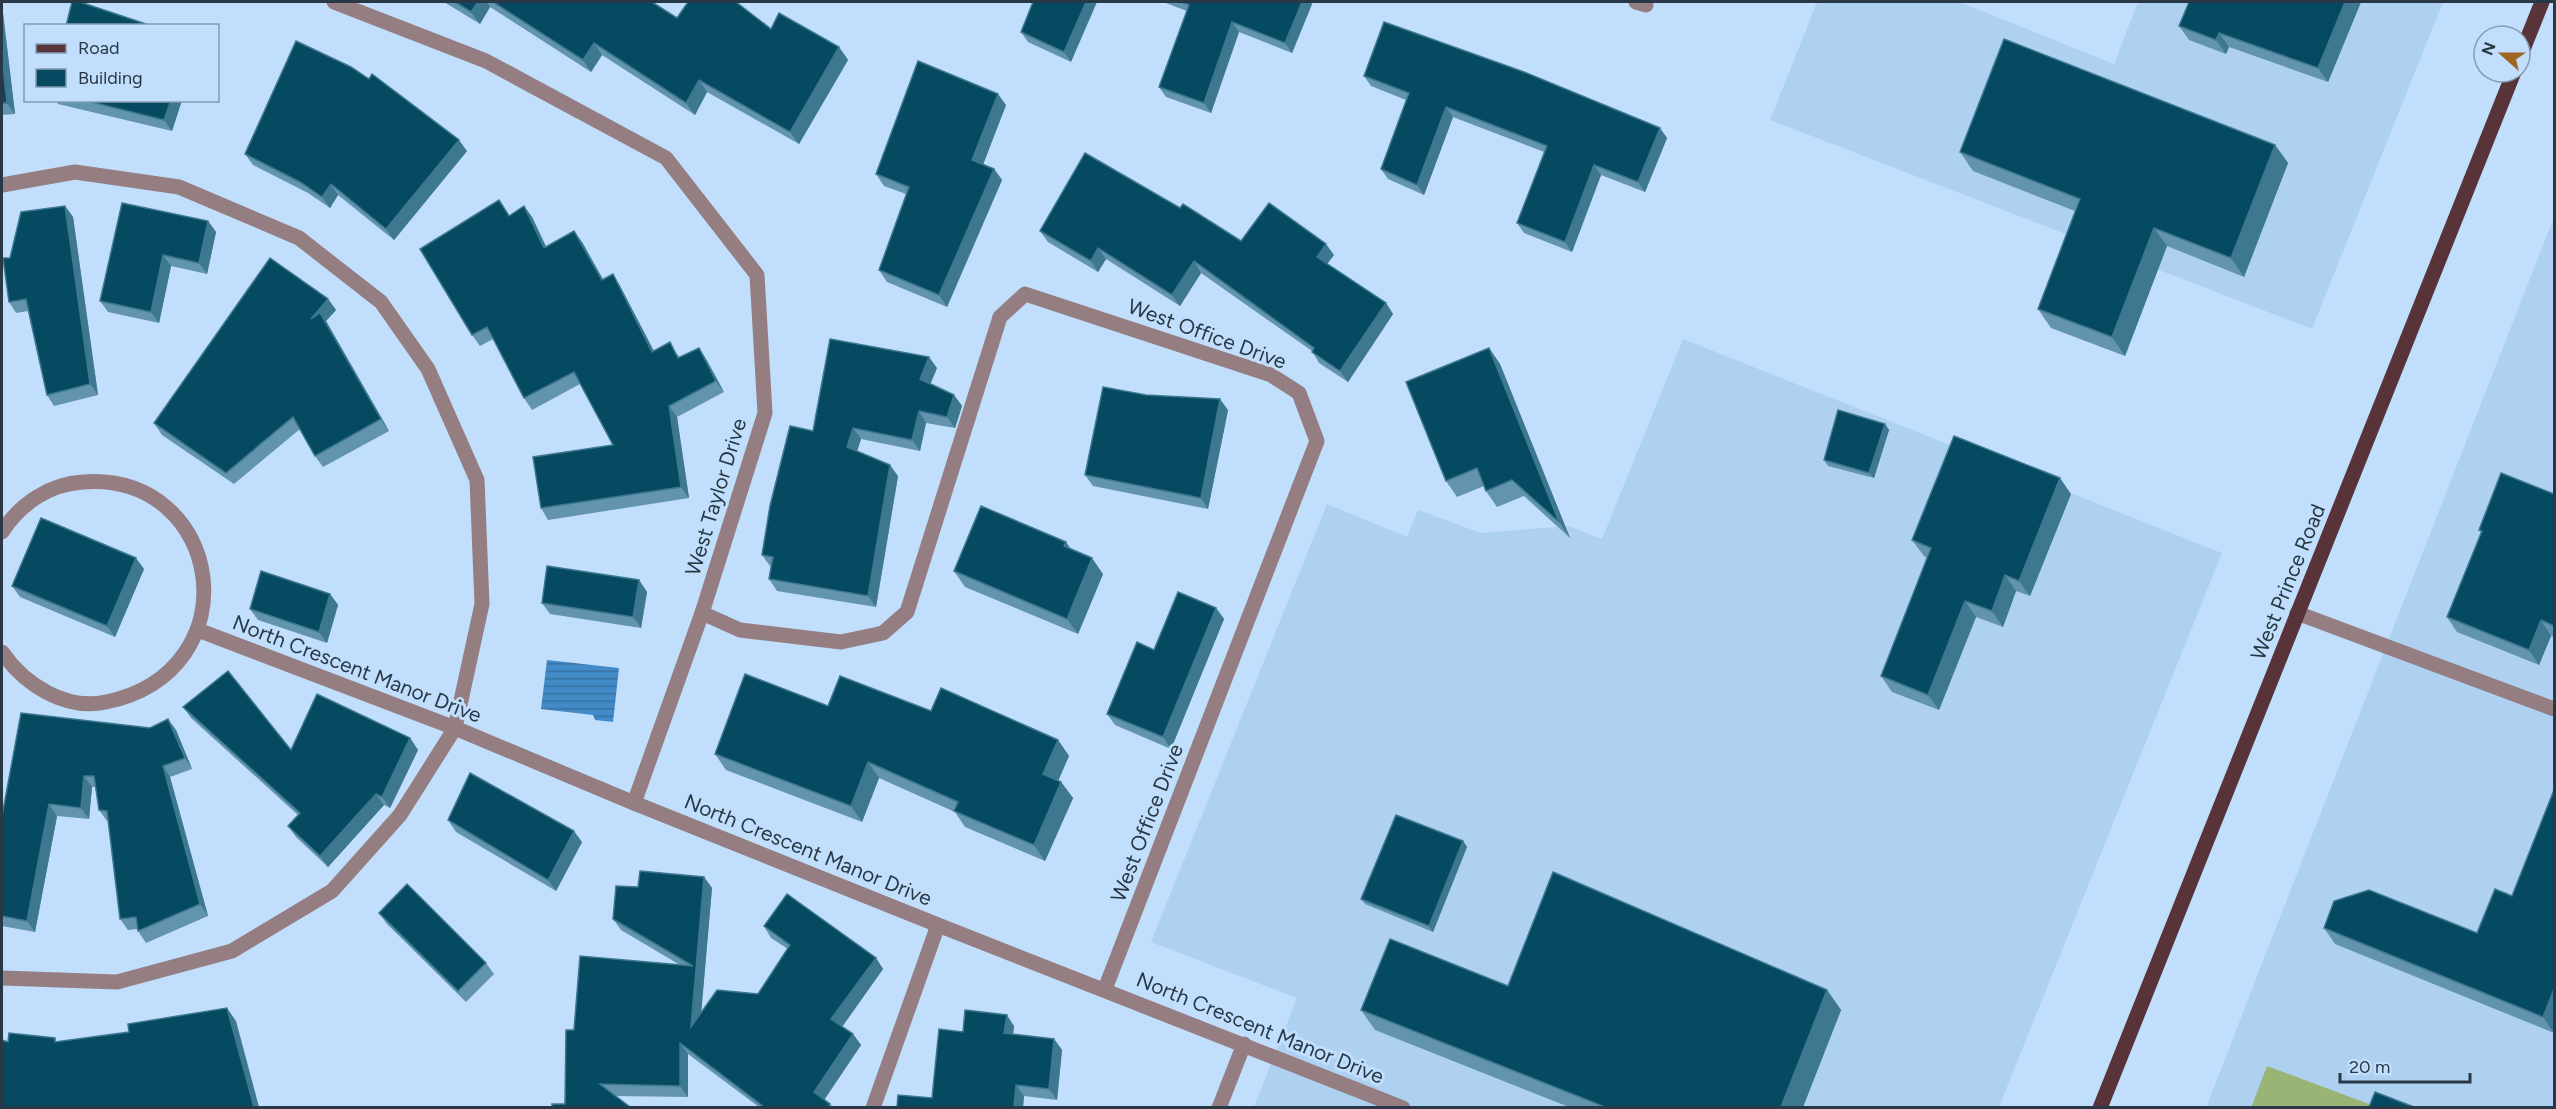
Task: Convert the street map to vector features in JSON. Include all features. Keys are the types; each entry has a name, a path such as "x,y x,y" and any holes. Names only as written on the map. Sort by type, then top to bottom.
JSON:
{"main road":[{"path":"2532,27 2542,2"},
{"name":"West Prince Road","path":"2100,1107 2509,84"}],"street":[{"name":"West Taylor Drive","path":"334,2 486,61 666,158 757,275 765,413 702,613 634,803"},
{"path":"2,185 75,172 179,187 299,238 381,302 428,369 477,480 482,604 455,728 400,815 332,891 231,951 117,982 2,978"},
{"name":"West Office Drive","path":"702,613 740,630 841,642 883,633 907,612 1000,317 1025,294 1271,375 1299,393 1317,441 1106,989"},
{"path":"2,532 12,517 38,495 70,483 103,481 137,488 166,506 188,531 201,563 205,597 198,630 183,659 160,682 131,697 100,704 68,700 38,688 13,668 2,652"},
{"path":"2297,613 2554,709"},
{"name":"North Crescent Manor Drive","path":"198,630 455,728 634,803 938,925 1404,1107"},
{"path":"873,1107 938,925"},
{"path":"1219,1107 1244,1044"}],"shaded area":[{"path":"1817,2 1960,2 2114,64 2138,2 2443,2 2312,329 1770,120"},
{"path":"2554,217 2554,1107 2206,1108 2264,958"},
{"path":"1683,339 2222,553 1999,1107 1254,1107 1297,998 1151,942 1327,504 1407,537 1418,510 1481,533 1569,526 1602,539"}],"green space":[{"path":"2267,1066 2377,1107 2251,1108"}],"water":[{"path":"547,660 619,668 613,722 595,720 593,715 541,709"}],"building":[{"path":"72,2 80,2 146,24 66,24"},
{"path":"455,2 478,2 471,12"},
{"path":"493,2 652,2 677,18 688,2 736,2 771,29 779,13 839,47 790,132 699,80 686,103 594,43 583,60"},
{"path":"1033,2 1086,2 1064,52 1021,32"},
{"path":"1181,2 1302,2 1285,43 1232,22 1204,103 1159,87 1189,5"},
{"path":"2189,2 2345,2 2318,68 2219,33 2216,40 2179,26"},
{"path":"1384,22 1524,72 1660,128 1638,182 1594,165 1565,242 1517,223 1547,146 1446,107 1417,185 1381,169 1409,93 1364,76"},
{"path":"2004,39 2275,145 2231,258 2154,228 2112,337 2038,309 2080,199 1960,152"},
{"path":"296,41 351,67 369,79 372,74 459,140 386,229 331,184 322,197 300,182 245,154"},
{"path":"2,55 7,103 2,103"},
{"path":"918,61 998,94 972,160 994,169 939,295 879,270 909,187 876,174"},
{"path":"91,102 170,102 164,120"},
{"path":"1085,153 1180,208 1183,204 1241,241 1269,203 1326,244 1317,257 1386,303 1340,371 1312,352 1314,348 1194,261 1172,295 1098,248 1091,261 1040,231"},
{"path":"499,200 509,216 524,206 544,248 574,231 602,280 613,274 652,352 670,342 678,358 699,348 716,381 669,406 681,487 541,508 533,457 613,445 574,372 524,398 487,327 472,335 420,249"},
{"path":"122,203 208,221 199,263 163,255 151,312 100,301"},
{"path":"65,206 90,384 47,395 26,299 9,302 3,258 10,258 21,212"},
{"path":"270,258 328,299 311,319 320,313 381,419 315,456 293,417 226,473 154,423"},
{"path":"830,339 929,357 920,379 954,395 947,417 919,411 912,440 853,428 847,447 890,465 868,596 769,579 773,557 762,555 770,506 790,426 813,431"},
{"path":"1489,348 1559,522 1512,480 1486,491 1477,468 1446,481 1406,382"},
{"path":"1103,387 1146,395 1220,399 1201,498 1085,475"},
{"path":"1838,410 1885,424 1869,473 1824,460"},
{"path":"1954,436 2060,478 2019,581 2005,575 1992,611 1965,601 1928,695 1881,676 1931,548 1912,540"},
{"path":"2501,473 2554,494 2554,626 2541,620 2529,650 2447,617 2482,531 2479,530"},
{"path":"981,506 1066,542 1064,546 1092,558 1067,619 954,571"},
{"path":"41,518 136,558 107,626 12,586"},
{"path":"547,566 639,580 633,617 542,603"},
{"path":"261,571 330,594 319,632 250,609"},
{"path":"1178,592 1216,608 1163,737 1107,714 1137,642 1154,650"},
{"path":"228,671 291,750 317,694 410,738 382,797 376,794 320,856 288,826 300,813 183,707"},
{"path":"745,674 828,706 840,676 931,711 941,688 1058,740 1043,774 1061,782 1034,845 954,811 958,802 868,762 851,806 715,754"},
{"path":"21,713 150,728 168,719 185,758 163,766 200,904 138,931 136,917 120,919 107,811 99,810 94,776 84,776 81,808 49,804 27,921 2,916 2,816"},
{"path":"470,773 574,831 548,880 448,820"},
{"path":"2554,790 2554,989 2543,1017 2324,928 2334,901 2369,890 2477,933 2495,889 2512,896"},
{"path":"1396,815 1463,841 1429,926 1361,899"},
{"path":"640,871 704,877 691,1027 717,990 758,994 790,945 764,926 787,894 876,958 831,1019 853,1034 814,1092 830,1104 828,1107 764,1107 680,1043 680,1086 600,1084 630,1107 552,1107 552,1104 565,1104 566,1030 574,1030 580,956 693,966 613,919 616,886 638,887"},
{"path":"1553,872 1827,990 1781,1107 1605,1107 1361,1010 1390,939 1508,986"},
{"path":"407,884 486,963 458,991 379,913"},
{"path":"227,1008 254,1107 2,1107 2,1040 8,1042 9,1033 55,1038 55,1042 129,1032 128,1024"},
{"path":"965,1010 1007,1015 1004,1033 1054,1039 1049,1089 1016,1085 1014,1107 897,1107 898,1095 932,1098 939,1029 963,1032"},
{"path":"2375,1092 2414,1107 2369,1107"}]}
